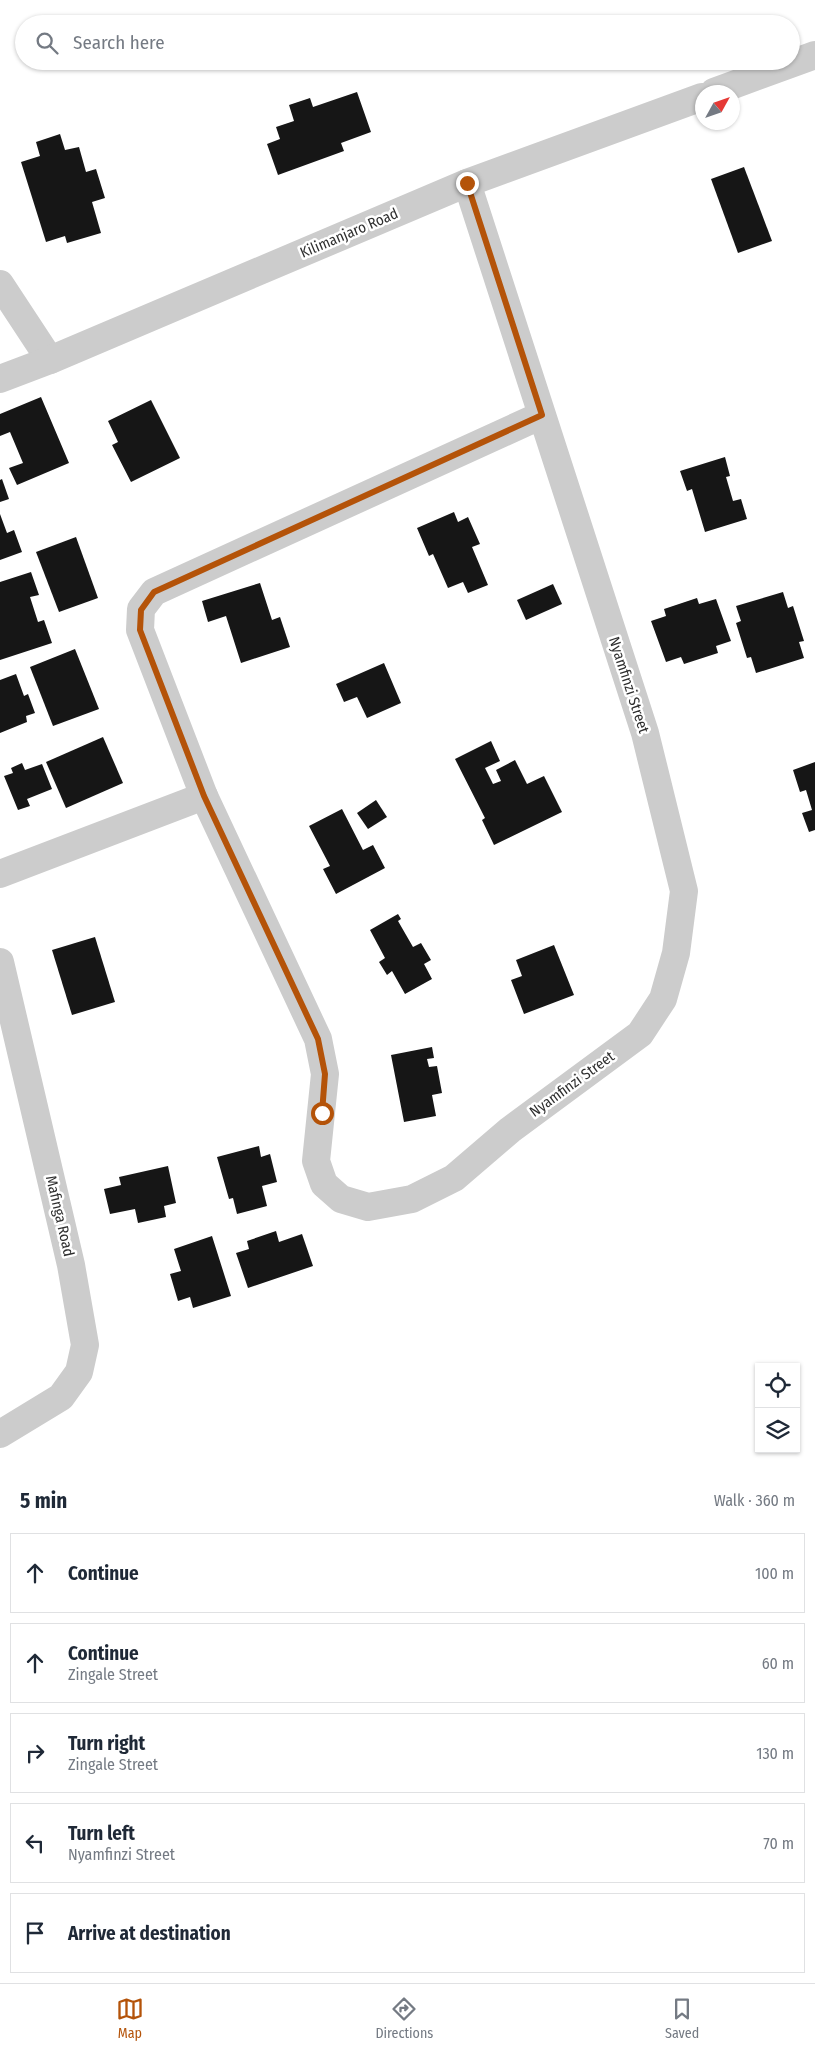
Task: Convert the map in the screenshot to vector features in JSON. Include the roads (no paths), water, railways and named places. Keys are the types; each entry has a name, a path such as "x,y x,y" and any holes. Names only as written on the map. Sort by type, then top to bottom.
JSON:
{"street":[{"path":"800,60 815,55"},
{"path":"733,85 774,70"},
{"name":"Kilimanjaro Road","path":"0,379 50,360 467,183 695,100"},
{"name":"Nyamfinzi Street","path":"467,183 645,733 684,891 676,953 663,999 640,1034 510,1130 454,1178 412,1199 368,1207 340,1199 324,1184 316,1160 325,1074 318,1039 204,796 140,630 141,610 154,592 542,415"},
{"path":"0,284 50,360"},
{"path":"0,874 204,796"},
{"name":"Mafinga Road","path":"0,962 71,1265 86,1345 80,1372 61,1397 0,1434"}]}
